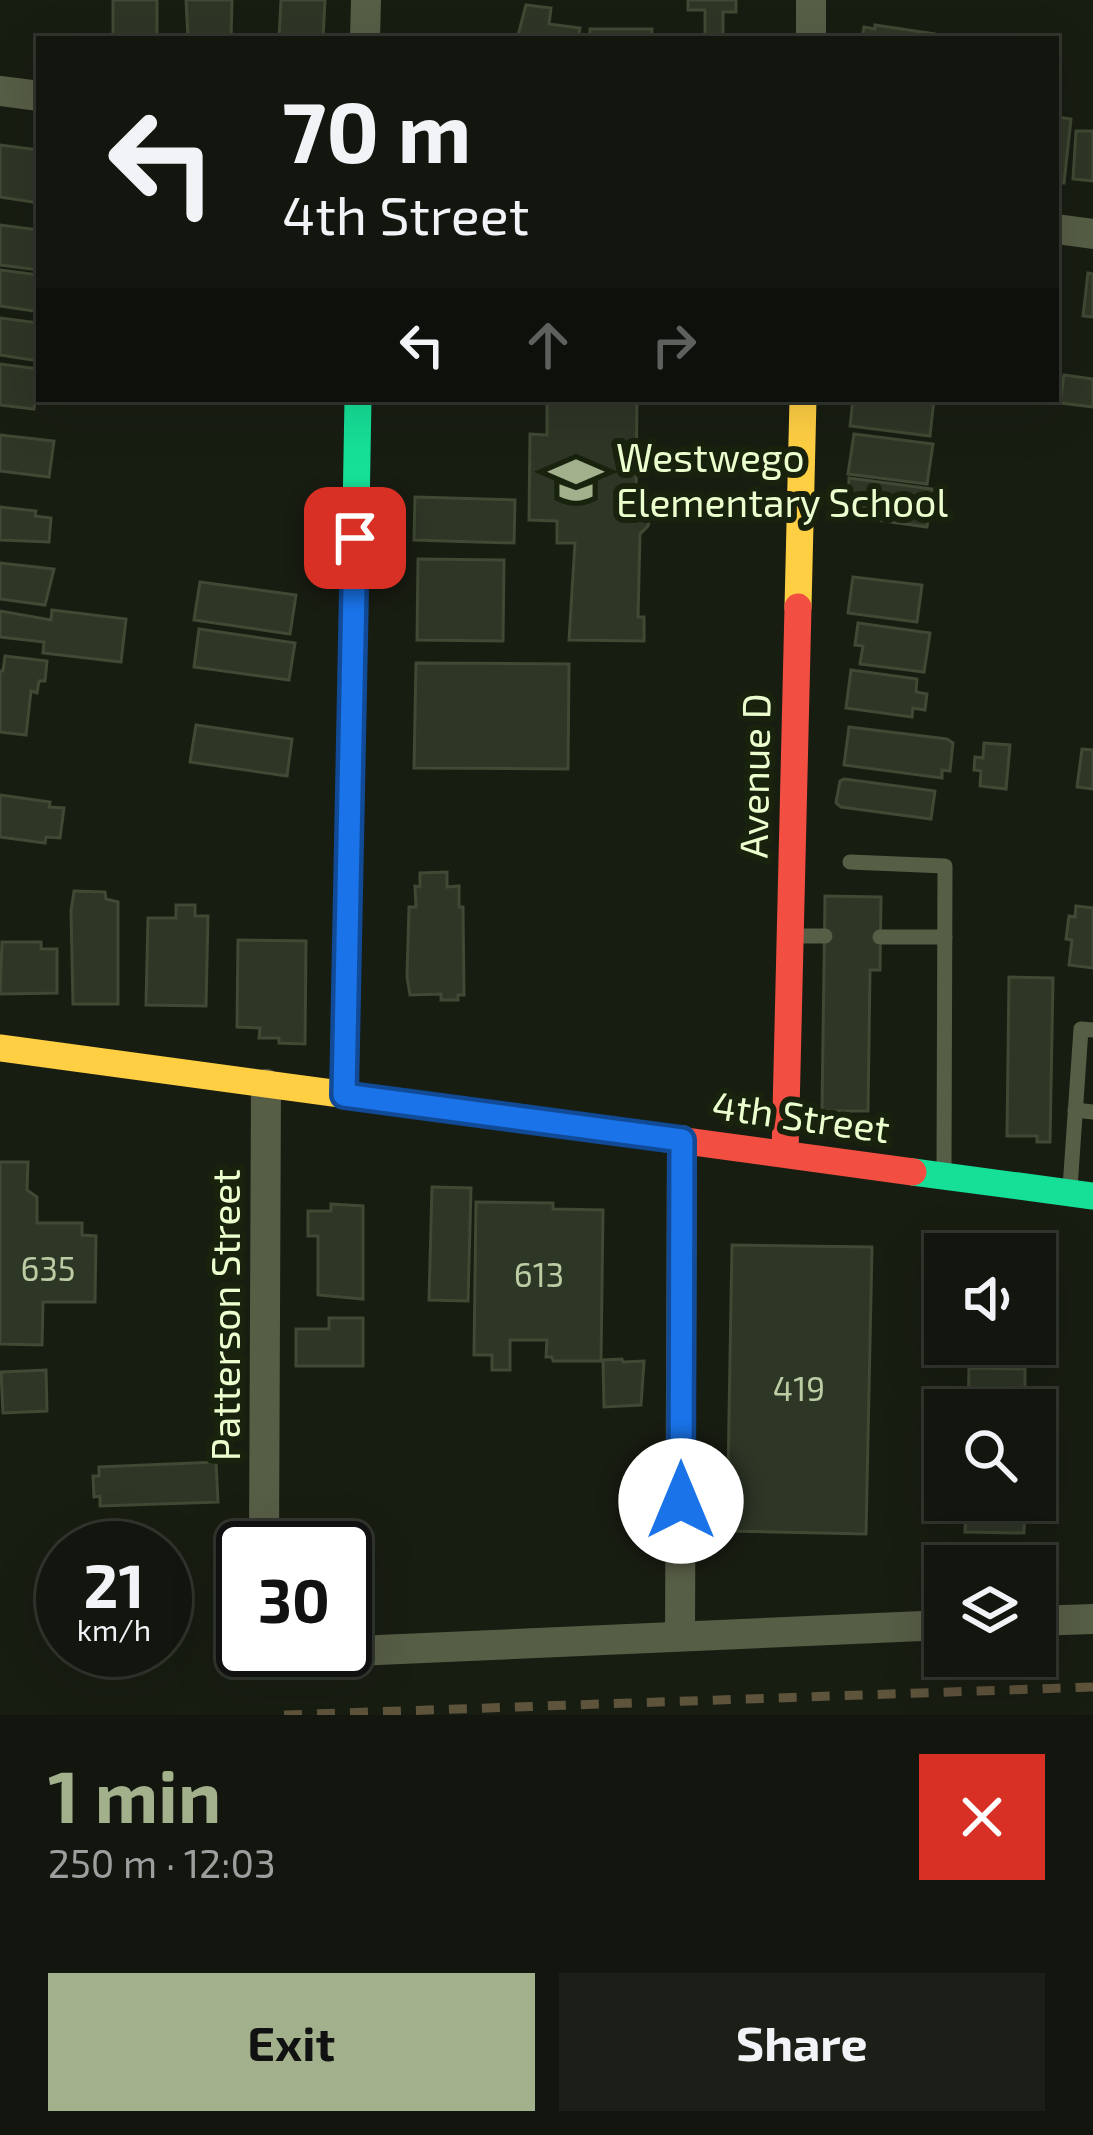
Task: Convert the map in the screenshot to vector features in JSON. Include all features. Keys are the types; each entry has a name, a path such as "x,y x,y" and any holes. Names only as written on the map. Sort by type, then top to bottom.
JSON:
{"street":[{"path":"365,36 366,0"},
{"path":"811,36 812,0"},
{"path":"0,91 36,96"},
{"path":"1059,229 1093,234"},
{"path":"344,1095 358,402"},
{"name":"Avenue D","path":"784,1154 803,402"},
{"name":"4th Street","path":"0,1048 1081,1195"},
{"name":"Patterson Street","path":"264,1521 266,1084"},
{"path":"680,1636 682,1140"},
{"path":"1056,1620 1093,1619"},
{"path":"372,1650 924,1626"}],"lane":[{"path":"850,862 945,866 944,1176"},
{"path":"790,936 825,936"},
{"path":"880,937 945,937"},
{"path":"1081,1195 1075,1109 1081,1029 1093,1030"},
{"path":"1075,1109 1093,1112"}],"building":[{"path":"113,0 157,0 157,36 113,36"},
{"path":"186,0 232,0 231,36 188,36"},
{"path":"281,0 325,0 323,36 279,36"},
{"path":"688,0 736,0 736,12 723,12 723,36 705,36 705,10 688,10"},
{"path":"526,5 551,8 549,24 580,28 579,36 518,36"},
{"path":"875,25 943,36 862,36 864,27 875,29"},
{"path":"590,29 652,29 651,36 590,36"},
{"path":"1059,117 1071,119 1064,183 1059,182"},
{"path":"1076,131 1093,131 1093,181 1073,179"},
{"path":"0,145 36,150 36,203 0,197"},
{"path":"0,225 36,230 36,270 0,265"},
{"path":"0,270 36,275 34,311 0,306"},
{"path":"1088,273 1093,274 1093,317 1083,316"},
{"path":"0,318 36,323 36,361 0,355"},
{"path":"0,364 36,369 34,409 0,405"},
{"path":"1064,375 1093,379 1093,407 1060,403"},
{"path":"547,402 637,402 636,493 652,508 648,526 640,534 638,617 644,617 644,641 569,640 575,543 557,543 557,521 529,520 530,434 547,435"},
{"path":"853,402 934,402 930,436 850,426"},
{"path":"854,434 933,444 927,484 848,474"},
{"path":"0,435 54,441 49,477 0,471"},
{"path":"849,478 932,489 927,527 847,516"},
{"path":"415,497 515,500 514,543 414,540"},
{"path":"0,507 36,511 35,516 51,518 49,542 0,540"},
{"path":"418,559 504,560 503,641 417,640"},
{"path":"0,563 54,569 45,605 0,599"},
{"path":"853,577 922,585 917,622 848,613"},
{"path":"200,582 296,595 290,634 194,620"},
{"path":"52,610 126,619 121,662 43,653 44,642 0,637 0,611 51,620"},
{"path":"858,623 930,633 924,672 860,664 863,646 855,645"},
{"path":"199,629 295,643 289,680 194,667"},
{"path":"5,656 47,661 45,681 39,681 37,693 31,691 26,735 0,732 0,671"},
{"path":"416,663 569,664 568,769 414,768"},
{"path":"851,670 917,679 916,692 927,694 925,710 913,708 912,717 846,708"},
{"path":"196,725 292,739 287,776 190,762"},
{"path":"849,727 947,739 953,743 950,771 942,770 942,778 844,765"},
{"path":"984,743 1010,745 1006,789 980,786 975,757 983,758"},
{"path":"1082,749 1093,750 1093,789 1077,787"},
{"path":"844,779 935,791 931,819 841,807 836,803"},
{"path":"0,795 64,808 60,838 46,837 45,843 0,837"},
{"path":"447,872 447,887 459,886 459,907 463,907 464,995 458,995 458,1000 441,1000 441,994 410,995 407,977 409,907 416,907 415,886 420,887 420,873"},
{"path":"74,891 105,892 106,899 118,902 118,1004 73,1004"},
{"path":"825,896 881,897 880,970 870,970 868,1111 822,1111"},
{"path":"176,905 195,905 195,916 208,916 206,1006 146,1005 148,918 176,918"},
{"path":"1076,906 1093,908 1093,968 1069,965 1072,940 1066,939 1069,916 1075,917"},
{"path":"238,940 306,941 305,1044 259,1038 260,1028 237,1027"},
{"path":"2,942 41,942 41,949 57,949 57,993 0,994"},
{"path":"1009,977 1053,978 1050,1142 1037,1142 1037,1136 1007,1136"},
{"path":"0,1162 28,1162 27,1190 37,1197 37,1223 82,1223 82,1235 96,1236 95,1302 43,1302 42,1345 0,1344"},
{"path":"432,1187 471,1188 468,1301 429,1300"},
{"path":"476,1202 553,1203 553,1209 603,1210 601,1361 553,1361 546,1357 547,1340 510,1340 510,1370 492,1370 492,1355 474,1355"},
{"path":"331,1204 363,1206 363,1299 318,1295 318,1236 308,1236 308,1211 331,1211"},
{"path":"732,1245 872,1247 866,1534 727,1531"},
{"path":"329,1318 363,1318 363,1366 296,1366 296,1329 329,1329"},
{"path":"603,1360 644,1361 641,1405 604,1407"},
{"path":"969,1368 1025,1369 1025,1389 968,1389"},
{"path":"46,1370 47,1411 3,1413 1,1372"},
{"path":"216,1462 218,1502 100,1506 100,1496 94,1497 93,1476 99,1476 99,1467"},
{"path":"965,1521 1024,1521 1024,1533 965,1532"}],"railway":[{"path":"284,1715 1093,1687"}],"traffic: fast":[{"path":"355,571 358,402"},
{"path":"913,1172 1093,1196"}],"traffic: slow":[{"path":"798,607 803,402"},
{"path":"344,1095 355,571"},
{"path":"0,1048 451,1109"}],"traffic: jam":[{"path":"785,1154 798,607"},
{"path":"451,1109 913,1172"}],"place":[{"name":"Westwego Elementary School","path":"576,480"}],"route":[{"path":"355,538 344,1095 682,1140 681,1501"}]}
